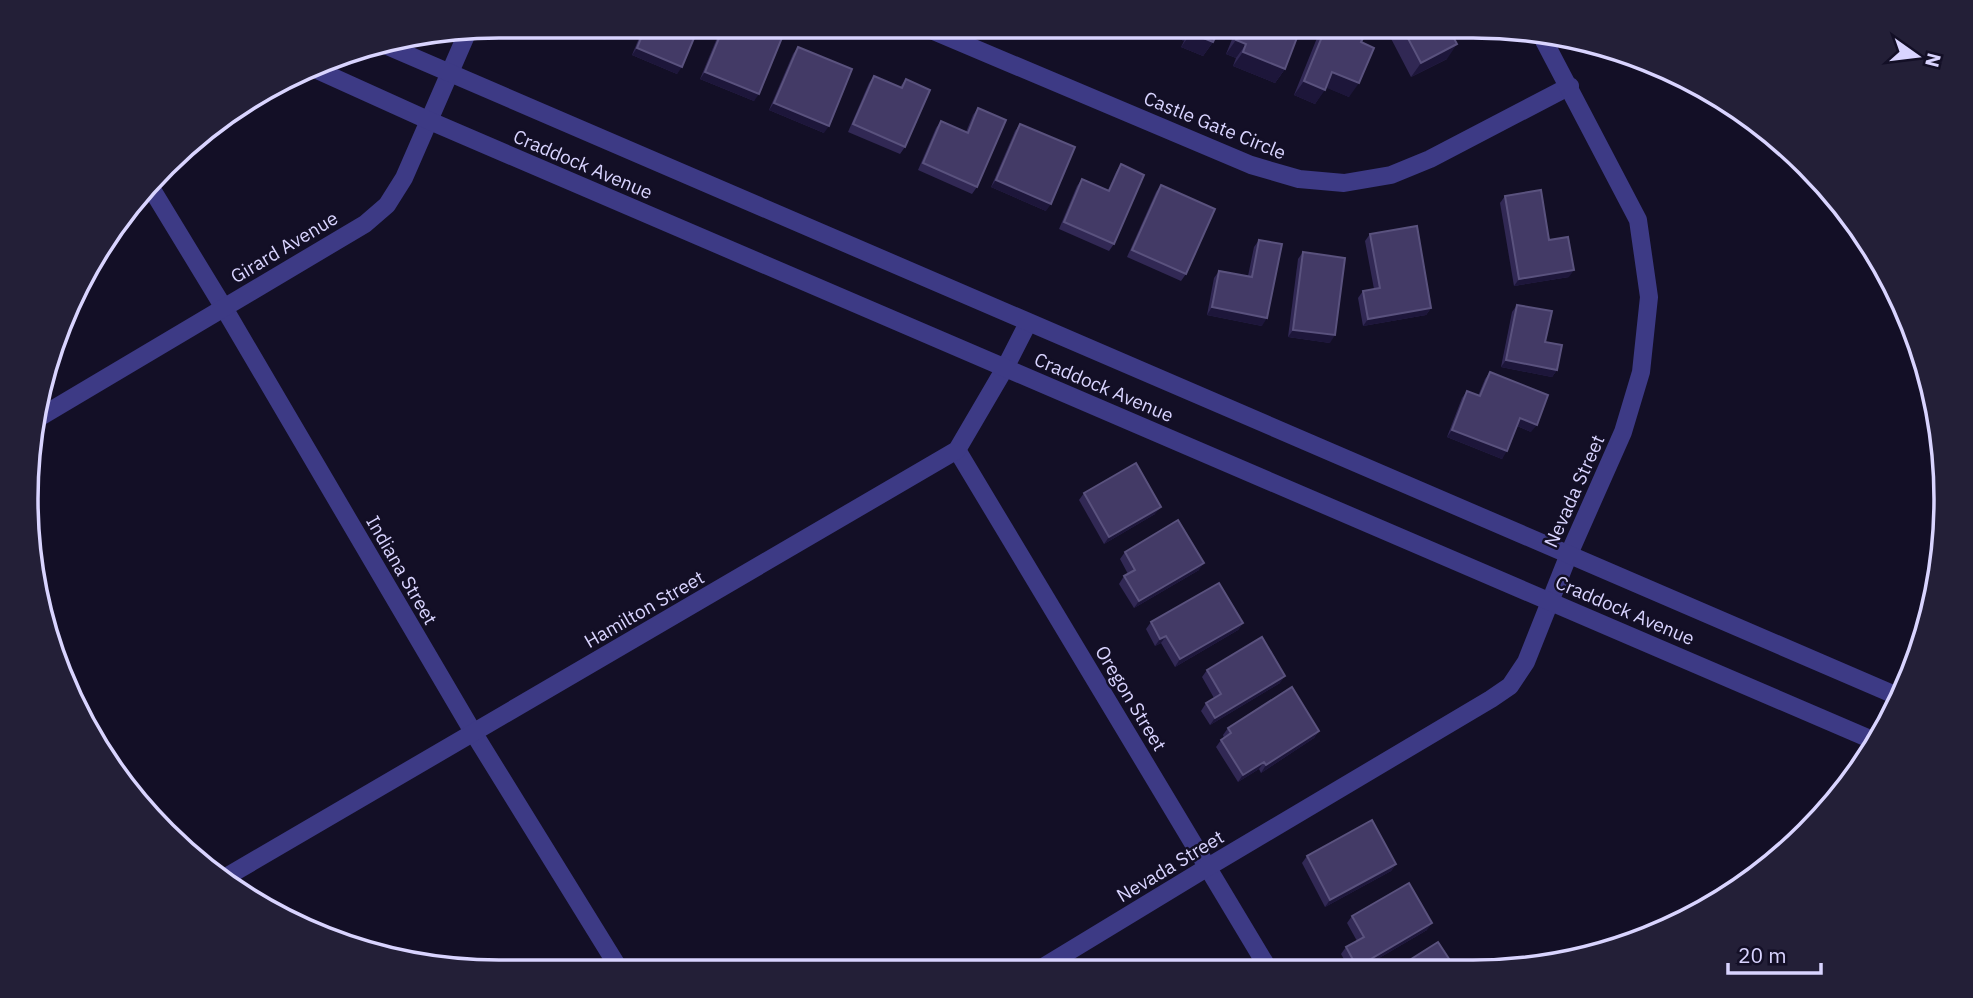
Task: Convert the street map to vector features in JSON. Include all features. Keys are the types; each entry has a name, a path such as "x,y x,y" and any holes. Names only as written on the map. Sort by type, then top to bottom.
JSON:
{"street":[{"name":"Castle Gate Circle","path":"950,38 1251,165 1299,179 1344,183 1391,176 1430,159 1570,86"},
{"name":"Girard Avenue","path":"46,413 365,224 387,205 404,177 465,39"},
{"name":"Nevada Street","path":"1055,960 1492,699 1510,686 1526,663 1569,554 1623,432 1641,372 1649,297 1638,220 1546,44"},
{"name":"Craddock Avenue","path":"396,50 1891,693"},
{"name":"Craddock Avenue","path":"325,73 1004,368 1868,737"},
{"name":"Indiana Street","path":"154,194 473,732 614,960"},
{"name":"Hamilton Street","path":"232,874 957,450 1028,323"},
{"name":"Oregon Street","path":"957,450 1263,960"}],"building":[{"path":"641,38 694,38 682,67 637,48"},
{"path":"719,38 782,38 759,94 705,72"},
{"path":"1297,38 1285,69 1243,52 1246,44 1236,40"},
{"path":"1322,38 1363,38 1361,42 1374,48 1359,83 1332,72 1325,90 1304,81"},
{"path":"1408,38 1454,38 1457,44 1421,63"},
{"path":"798,47 852,69 829,126 774,103"},
{"path":"874,76 902,88 906,79 930,90 905,147 853,124"},
{"path":"978,108 1006,120 977,187 923,163 941,121 968,133"},
{"path":"1020,124 1075,147 1051,204 996,180"},
{"path":"1121,164 1144,175 1114,244 1064,222 1082,179 1109,191"},
{"path":"1161,185 1215,209 1186,274 1132,250"},
{"path":"1541,190 1549,240 1568,237 1574,270 1519,279 1505,196"},
{"path":"1417,226 1431,308 1368,319 1363,291 1380,288 1370,234"},
{"path":"1259,240 1282,244 1267,318 1212,307 1219,271 1252,277"},
{"path":"1303,252 1345,258 1335,335 1293,330"},
{"path":"1517,305 1552,311 1545,342 1562,345 1557,370 1506,360"},
{"path":"1490,372 1548,395 1537,425 1520,418 1507,451 1452,430 1467,391 1480,396"},
{"path":"1136,463 1161,507 1109,537 1084,493"},
{"path":"1178,520 1204,563 1139,601 1124,576 1135,570 1125,552"},
{"path":"1219,583 1243,623 1180,659 1166,636 1160,639 1151,622"},
{"path":"1262,637 1285,676 1215,718 1206,703 1221,694 1207,670"},
{"path":"1292,687 1319,731 1266,765 1264,762 1243,775 1221,740 1231,733 1228,728"},
{"path":"1372,820 1396,864 1330,900 1307,856"},
{"path":"1409,883 1432,923 1369,960 1353,960 1346,947 1364,937 1352,916"},
{"path":"1438,942 1450,960 1410,960"}]}
